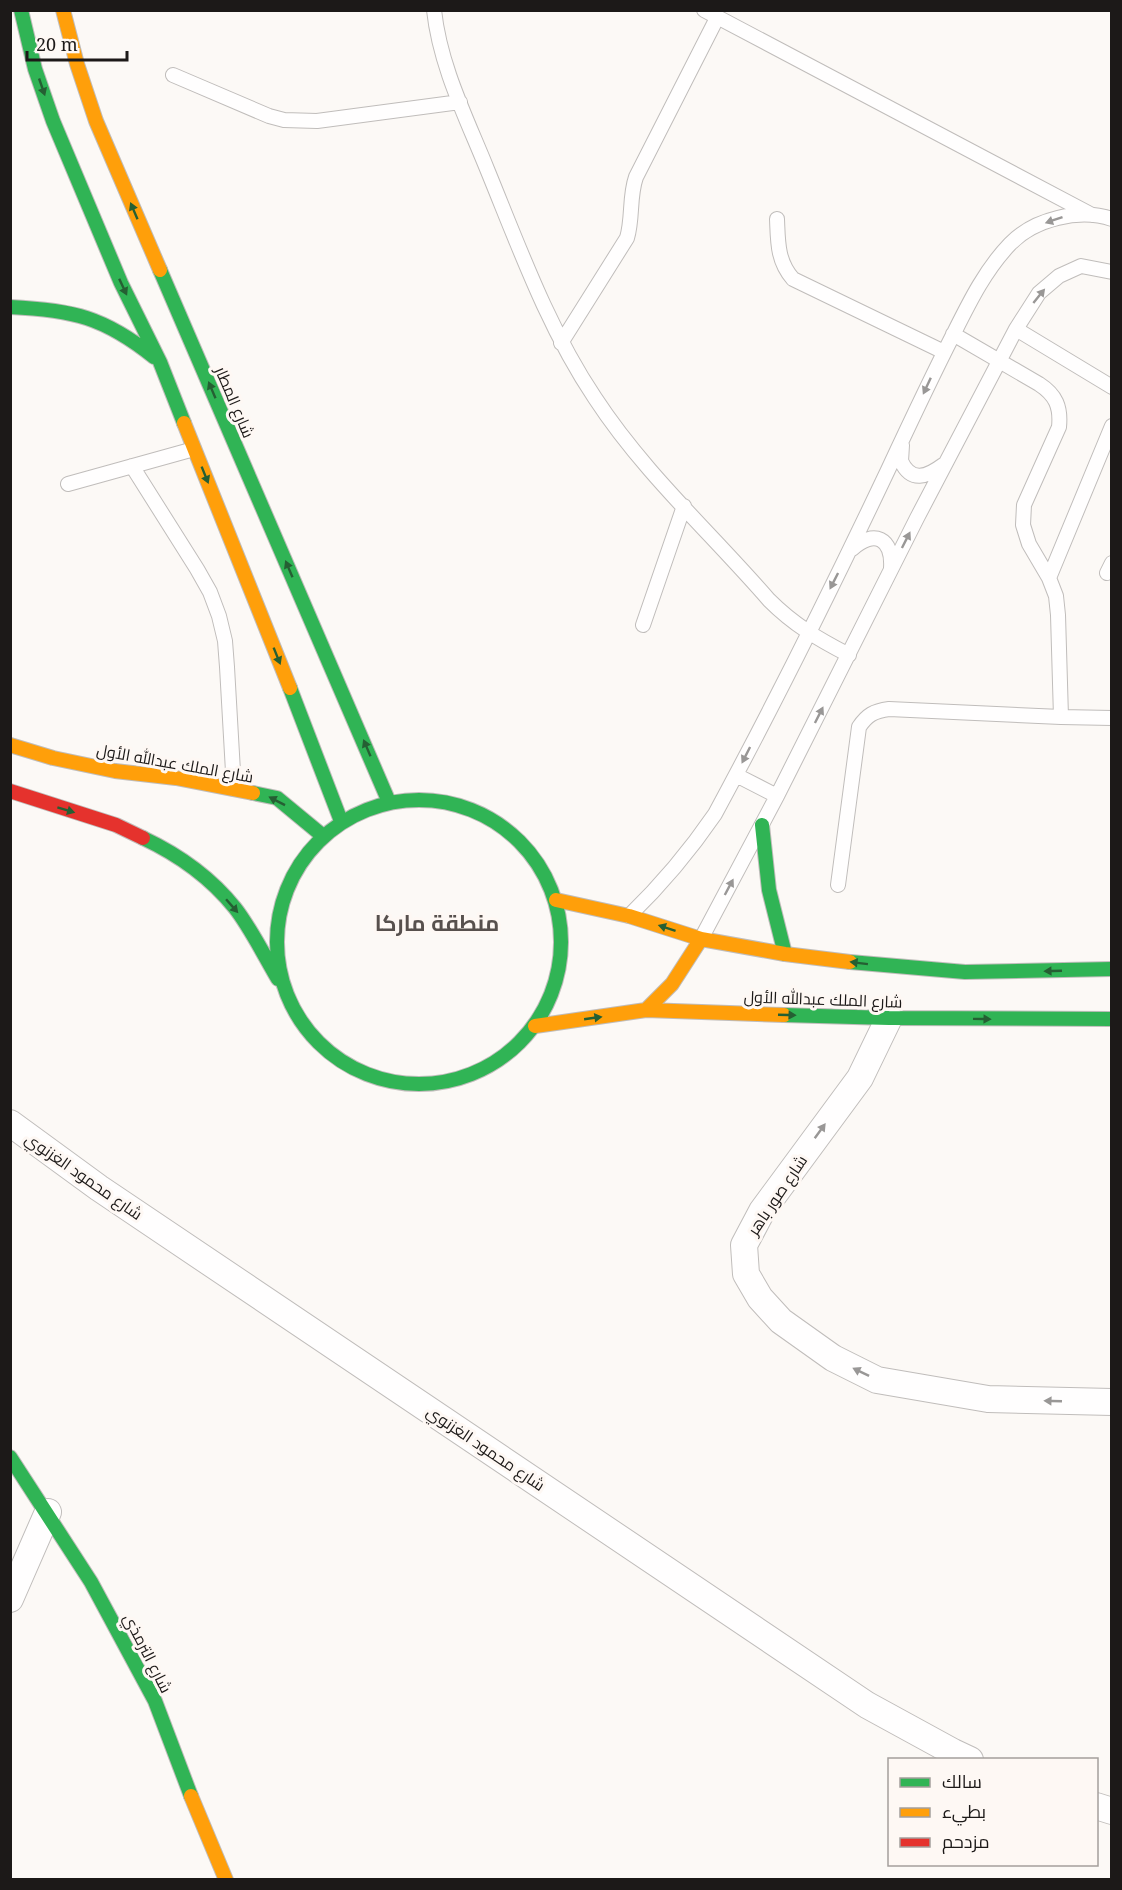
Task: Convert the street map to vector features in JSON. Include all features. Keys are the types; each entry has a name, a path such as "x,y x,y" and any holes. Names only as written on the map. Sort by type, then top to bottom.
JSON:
{"main road":[{"path":"21,10 35,69 53,121 121,283 160,362 341,821"},
{"name":"شارع المطار","path":"63,10 77,64 96,121 389,802"},
{"path":"10,307 52,308 106,323 131,337 160,362"},
{"name":"شارع الملك عبدالله الأول","path":"10,745 53,758 115,771 176,778 277,798 323,836"},
{"path":"10,791 116,825 158,845 197,871 235,908 303,1024 330,1053 363,1073 400,1083 438,1083 476,1073 508,1054 535,1026 551,997 560,966 562,933 556,900 542,868 520,840 491,819 459,805 424,799 389,802 341,821 323,836 301,861 285,891 277,924 277,958 285,991"},
{"path":"762,825 768,890 785,954"},
{"name":"شارع الملك عبدالله الأول","path":"556,900 629,916 701,939 785,954 965,972 1112,969"},
{"path":"646,1010 672,984 701,939"},
{"name":"شارع الملك عبدالله الأول","path":"535,1026 646,1010 889,1018 1112,1019"},
{"name":"شارع الترمذي","path":"10,1457 48,1512 91,1582 155,1701 177,1762 226,1880"}],"street":[{"name":"شارع صور باهر","path":"889,1018 860,1078 762,1210 744,1245 746,1274 760,1298 781,1321 832,1358 878,1380 988,1399 1112,1402"},
{"name":"شارع محمود الغزنوي","path":"10,1123 99,1188 857,1698 966,1758"},
{"path":"10,1599 48,1512"}],"lane":[{"path":"434,10 436,31 446,67 529,270 561,343 595,399 633,451 769,600 808,633 849,656"},
{"path":"704,10 1092,215"},
{"path":"561,343 627,238 632,222 631,191 636,177 717,18"},
{"path":"173,75 269,116 285,120 317,121 460,102"},
{"path":"629,916 661,885 690,851 715,814 808,633 953,334 977,288 993,264 1012,242 1036,226 1064,216 1092,215 1112,219"},
{"path":"777,219 780,260 793,279 944,352"},
{"path":"701,939 777,796 1016,329 1039,293 1059,276 1081,266 1106,269 1112,272"},
{"path":"1016,329 1112,387"},
{"path":"953,334 1050,391 1057,401 1060,414 1059,427 1024,505 1023,525 1029,544 1049,578 1056,596 1061,717"},
{"path":"1049,578 1112,426"},
{"path":"903,437 901,461 909,472 918,476 927,476 946,462"},
{"path":"68,484 194,449"},
{"path":"132,466 210,592 219,616 225,641 234,789"},
{"path":"643,625 684,506"},
{"path":"848,552 864,539 871,537 878,539 890,550 891,570"},
{"path":"838,885 859,727 866,717 877,710 1112,717"},
{"path":"736,775 777,796"}],"traffic: fast":[{"path":"21,10 35,69 53,121 121,283 160,362 184,423"},
{"path":"160,270 389,802"},
{"path":"10,307 52,310 87,318 119,333 154,357"},
{"path":"290,688 341,821"},
{"path":"253,793 277,798 323,836"},
{"path":"419,800 460,806 486,817 509,832 529,852 544,875 555,901 561,942 555,983 544,1009 529,1032 509,1052 486,1067 460,1078 419,1084 378,1078 352,1067 329,1052 309,1032 294,1009 283,983 277,942 283,901 294,875 309,852 329,832 352,817 378,806 419,800"},
{"path":"762,825 769,890 785,954"},
{"path":"143,838 193,868 226,897 246,924 278,979"},
{"path":"850,962 965,972 1112,969"},
{"path":"784,1015 1112,1019"},
{"path":"10,1457 91,1582 155,1701 191,1796"}],"traffic: slow":[{"path":"63,10 77,64 96,121 160,270"},
{"path":"184,423 290,688"},
{"path":"10,745 53,758 115,771 176,778 253,793"},
{"path":"556,900 629,916 701,939 785,954 850,962"},
{"path":"646,1010 672,984 701,939"},
{"path":"535,1026 646,1010 784,1015"},
{"path":"191,1796 226,1880"}],"traffic: jam":[{"path":"10,791 116,825 143,838"}],"district":[{"name":"منطقة ماركا","path":"437,922"}]}
